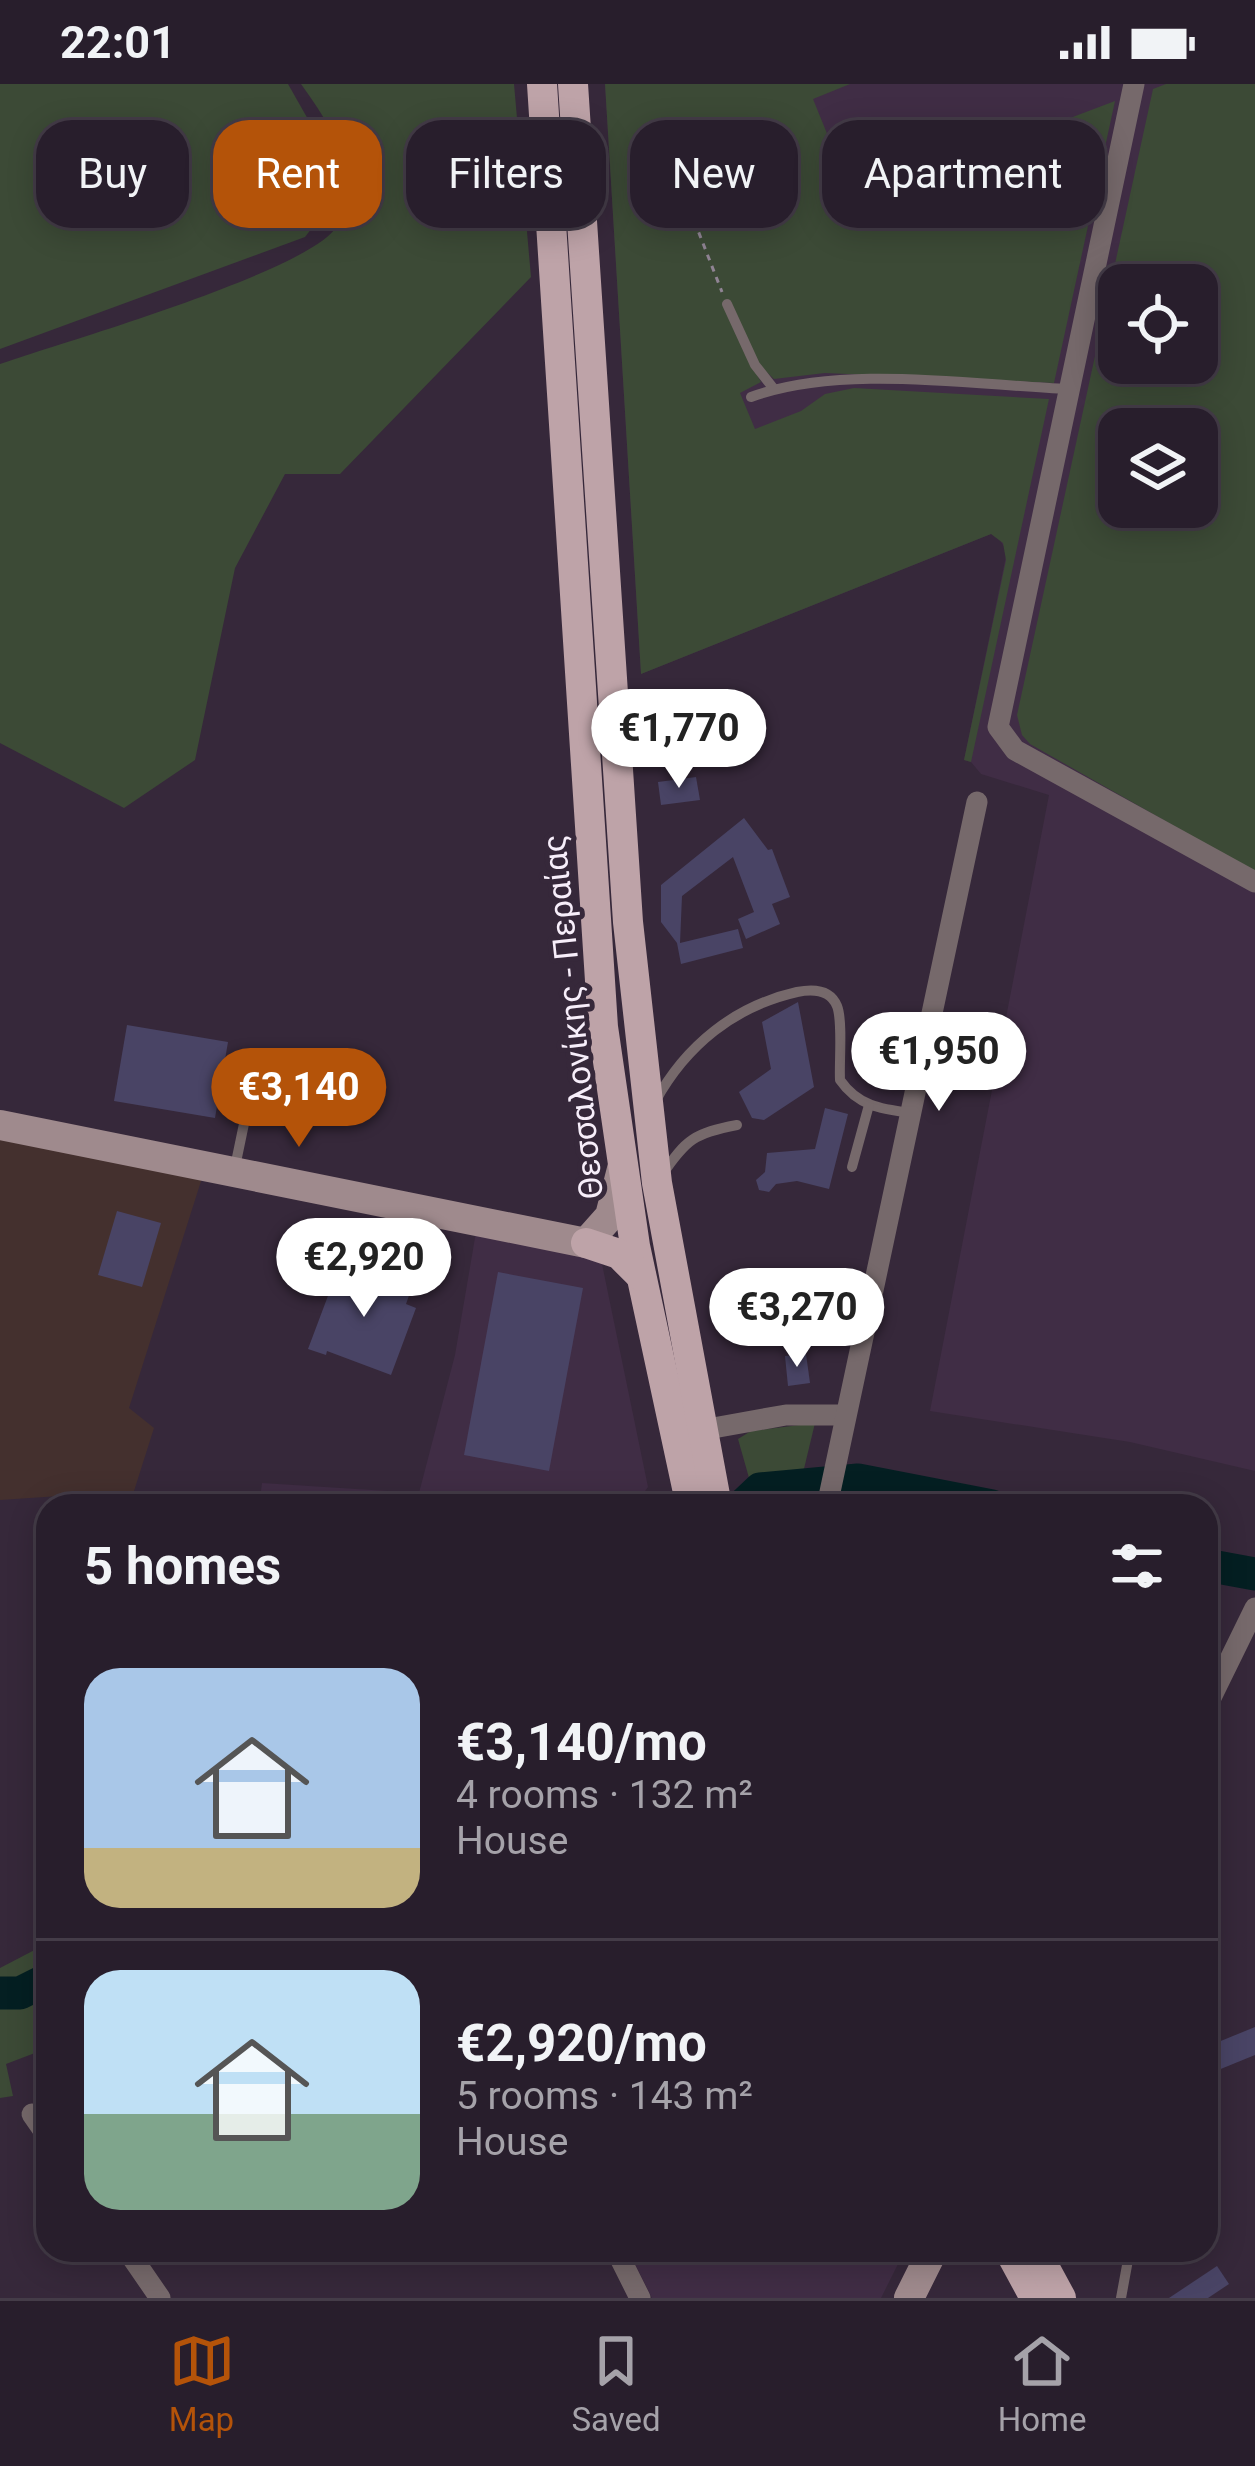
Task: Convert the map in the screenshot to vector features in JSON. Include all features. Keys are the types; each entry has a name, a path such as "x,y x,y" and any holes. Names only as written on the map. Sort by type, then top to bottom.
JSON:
{"main road":[{"name":"Θεσσαλονίκης - Περαίας","path":"542,84 603,1027 640,1276 694,1484"},
{"name":"Θεσσαλονίκης - Περαίας","path":"573,84 628,922 648,1115 702,1430 694,1484"},
{"path":"586,1243 619,1254 640,1276"},
{"path":"1016,2262 1035,2298"},
{"path":"1042,2262 1065,2298"}],"street":[{"path":"1134,84 998,727 1026,756 1255,882"},
{"path":"828,1494 977,802"},
{"path":"0,1125 586,1243 610,1216 622,1169"},
{"path":"702,1430 786,1415 845,1415"},
{"path":"1218,1683 1255,1608"},
{"path":"32,2114 36,2120"},
{"path":"135,2262 160,2298"},
{"path":"622,2262 640,2298"},
{"path":"909,2298 927,2262"},
{"path":"1054,2262 1065,2298"}],"lane":[{"path":"727,304 755,365 774,389"},
{"path":"751,397 774,389 860,380 1068,389"},
{"path":"648,1115 675,1070 723,1023 748,1006 813,988 838,1007 840,1080 868,1106 910,1113"},
{"path":"234,1170 250,1095"},
{"path":"852,1167 868,1106"},
{"path":"658,1183 684,1143 700,1132 737,1125"},
{"path":"1121,2298 1128,2262"}],"path":[{"path":"697,228 727,304"}],"shaded area":[{"path":"605,84 1255,84 1255,1471 1130,1442 930,1411 1049,795 981,774 964,760 1007,551 991,534 641,674"},
{"path":"0,1138 202,1178 129,1408 154,1428 134,1491 0,1500"},
{"path":"476,1232 601,1259 648,1487 643,1494 261,1494 262,1483 419,1493 455,1355"},
{"path":"634,2262 899,2262 881,2298 652,2298"}],"green space":[{"path":"0,84 288,84 308,120 213,120 213,228 312,228 305,237 0,349"},
{"path":"301,84 514,84 517,120 406,120 406,228 527,228 531,277 340,474 285,474 235,568 195,760 124,808 0,743 0,364 235,284 318,244 335,228 382,228 382,120 325,120"},
{"path":"605,84 850,84 813,99 822,121 822,228 1088,228 1054,383 825,373 774,379 742,348 761,382 740,393 755,429 801,411 825,394 854,388 1049,399 971,762 964,760 1006,560 1003,543 991,534 641,674"},
{"path":"1166,84 1255,84 1255,872 1030,744 1022,735 1017,715 1098,342 1098,384 1218,384 1218,264 1115,264 1153,89"},
{"path":"1115,101 1105,147 1105,120 1065,120"},
{"path":"815,1423 798,1494 754,1494 738,1439 751,1431"},
{"path":"36,1949 36,2053 6,2064 13,2096 0,2098 0,1968"}],"building":[{"path":"696,777 700,800 661,805 658,782"},
{"path":"744,818 768,850 772,849 790,897 772,904 780,924 746,939 738,919 754,912 733,857 682,896 680,943 738,929 743,948 681,964 677,943 661,922 661,885"},
{"path":"798,1002 814,1087 764,1120 752,1118 739,1092 771,1069 762,1022"},
{"path":"127,1025 228,1042 215,1118 114,1101"},
{"path":"825,1108 848,1114 829,1189 797,1181 776,1184 769,1192 759,1190 756,1180 765,1172 767,1153 815,1149"},
{"path":"117,1211 161,1223 142,1287 98,1275"},
{"path":"340,1264 411,1290 406,1304 416,1308 391,1375 327,1351 326,1355 308,1349"},
{"path":"498,1272 583,1288 549,1471 464,1455"},
{"path":"806,1354 810,1383 788,1386 785,1356"},
{"path":"1255,2027 1255,2055 1218,2070 1218,2042"},
{"path":"1217,2266 1229,2284 1208,2298 1169,2298"}],"waterway":[{"path":"755,1494 760,1489 858,1480 930,1494"},
{"path":"1218,1567 1255,1574"},
{"path":"0,1993 20,1993 36,1985"}]}
